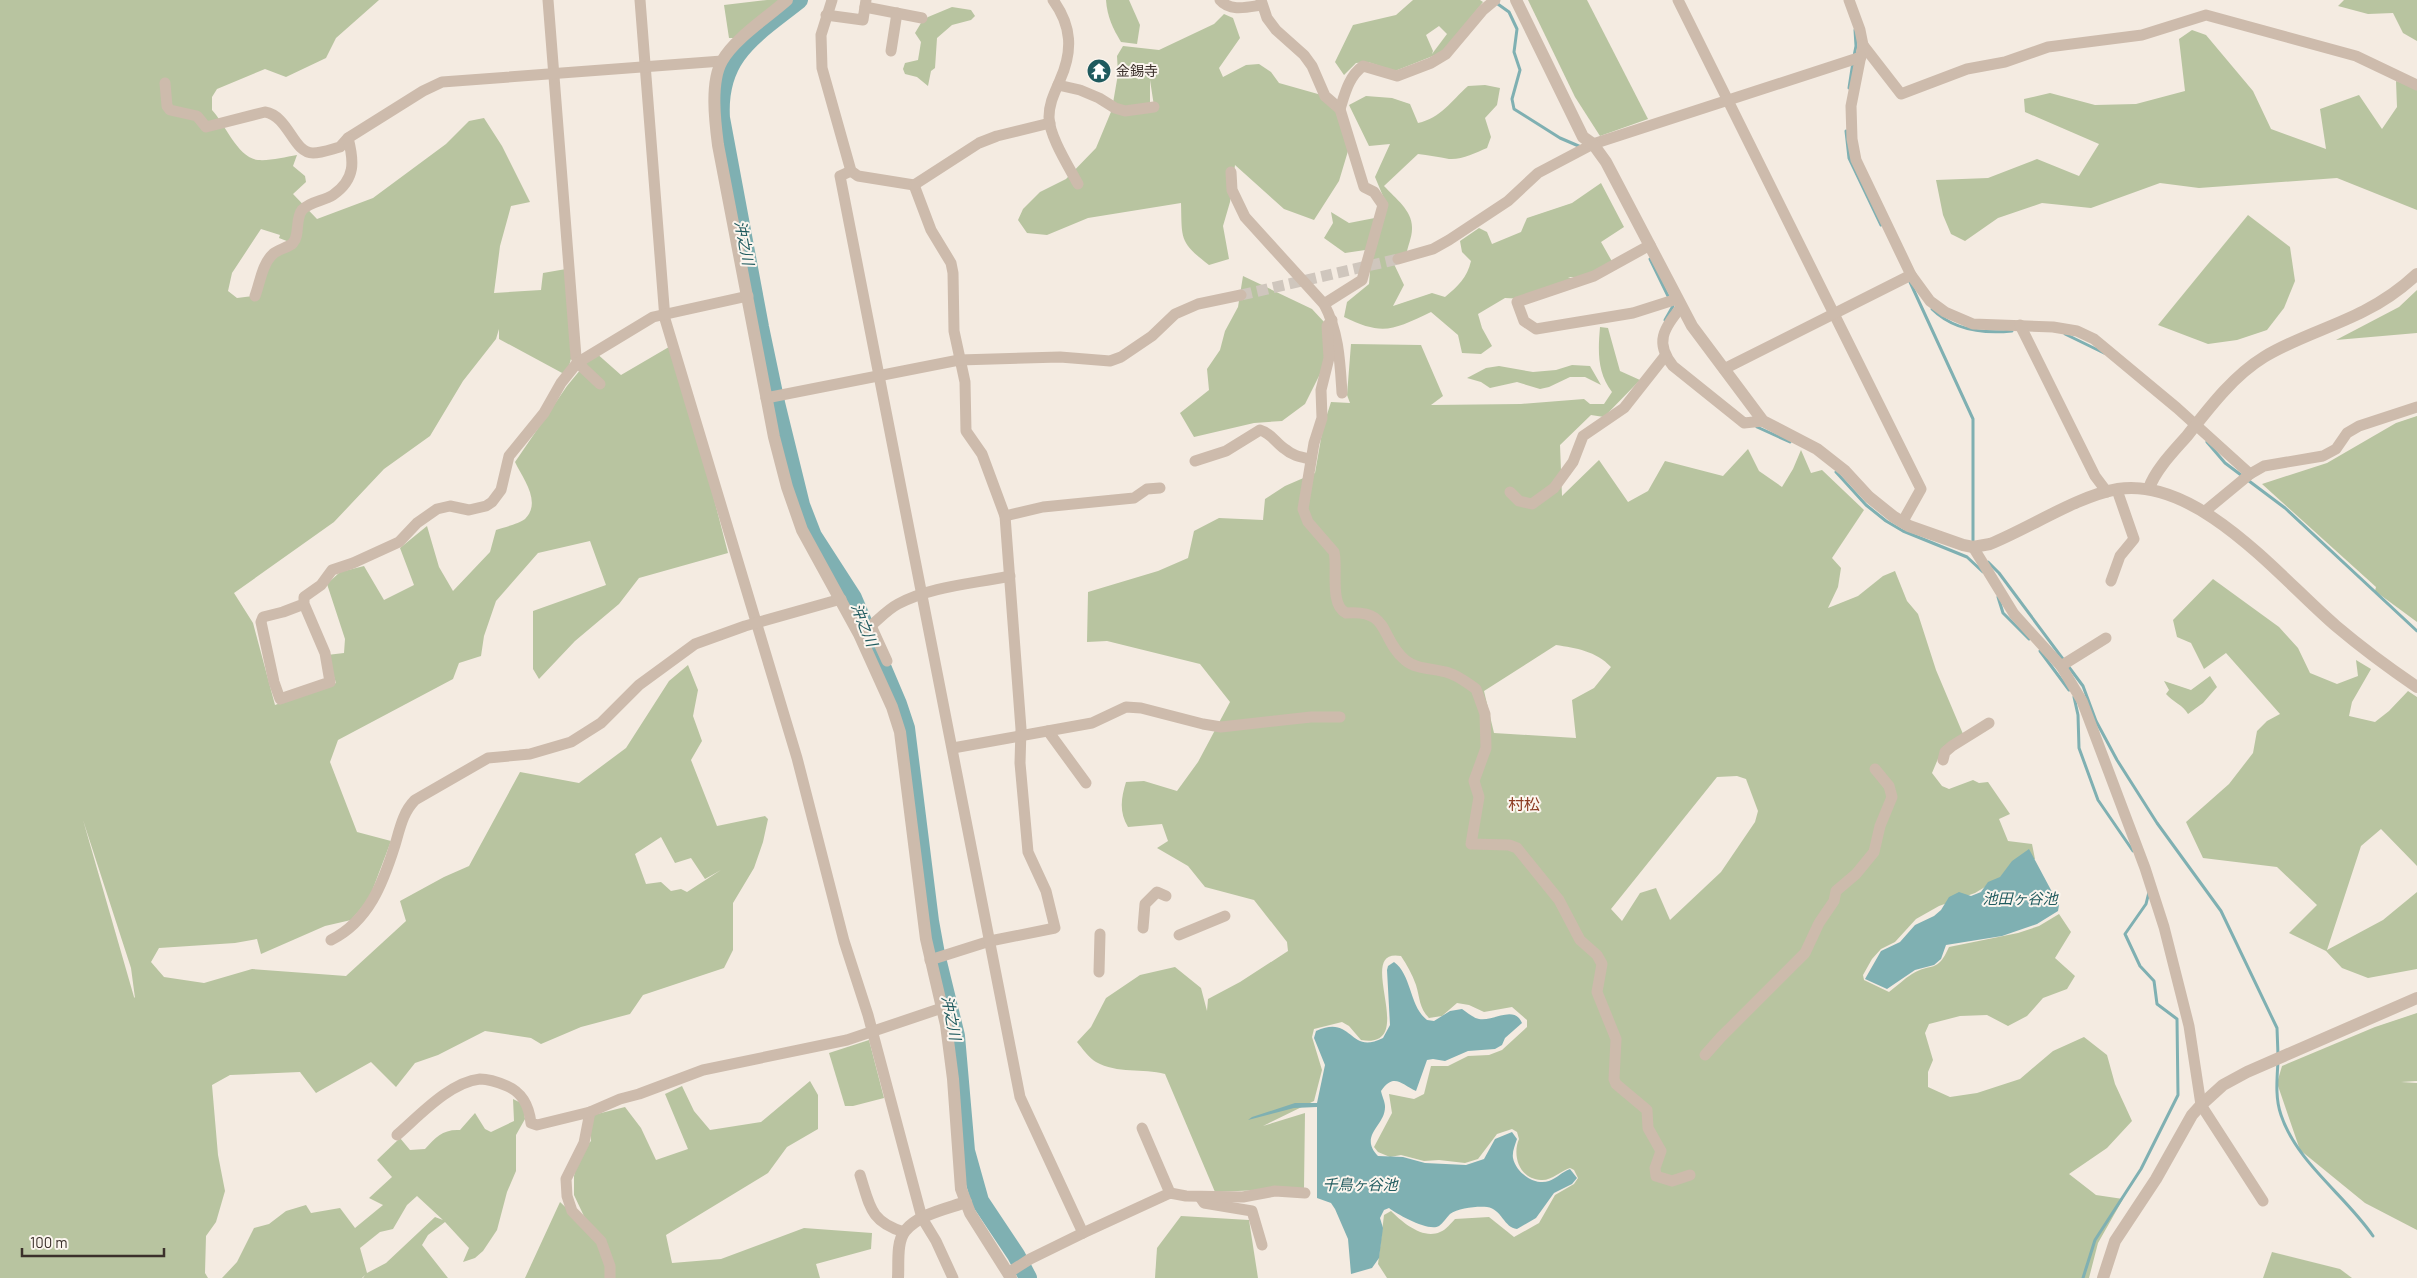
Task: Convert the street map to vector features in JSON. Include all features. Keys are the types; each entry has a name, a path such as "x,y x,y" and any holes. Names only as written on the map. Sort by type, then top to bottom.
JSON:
{"street":[{"path":"548,0 576,357 600,384"},
{"path":"640,0 664,313 797,758 842,932 872,1033 922,1218 936,1241 953,1278"},
{"path":"787,0 738,42 722,61 717,75 714,120 731,221 748,296 774,437 795,512 812,552 841,599 859,634 892,707 900,732 926,939 942,1008 953,1079 961,1189 966,1202 978,1227 1009,1276 1030,1259 1170,1193 1243,1197 1275,1191 1305,1193"},
{"path":"832,0 821,35 822,68 851,171 858,176 914,185 979,143 997,136 1050,123"},
{"path":"1053,0 1066,22 1070,40 1069,57 1051,101 1050,123 1078,184"},
{"path":"1220,0 1225,6 1234,8 1261,3 1267,18 1276,30 1304,55 1312,66 1325,96 1340,109 1364,188 1374,192 1383,205 1362,280 1324,304"},
{"path":"1340,109 1349,82 1357,70 1363,66 1397,76 1431,63 1446,54 1483,10 1495,0"},
{"path":"1516,0 1583,137 1593,144 1618,184 1679,303 1704,344 1763,421 1817,449 1845,471 1869,497 1903,521 1942,538 1973,547 1990,544 2084,500 2112,491 2149,488 2204,512 2245,542 2335,625 2417,688"},
{"path":"1678,0 1921,489 1903,521"},
{"path":"1849,0 1860,30 1863,45 1852,106 1852,139 1856,160 1911,275 1930,301 1958,319 1972,324 2020,325 2077,331 2094,339 2196,425 2250,474"},
{"path":"826,15 863,20 865,3 897,13 922,18"},
{"path":"891,51 897,13"},
{"path":"1863,45 1901,94 1967,69 2005,62 2048,47 2142,35 2206,15 2356,56 2417,85"},
{"path":"1398,259 1433,248 1448,240 1508,201 1538,173 1593,144 1861,57"},
{"path":"165,84 167,106 170,110 197,116 206,127 265,112 280,118 304,150 312,153 340,147 348,138 423,91 442,82 644,65 722,61"},
{"path":"1058,85 1080,90 1100,98 1115,108 1128,112 1154,106"},
{"path":"255,296 265,266 273,254 292,243 295,238 301,212 307,206 333,195 353,169 354,161 348,138"},
{"path":"851,171 840,176 1020,1097 1083,1233"},
{"path":"1231,172 1232,190 1244,217 1324,304 1332,320 1340,359 1342,393"},
{"path":"914,185 931,230 951,264 953,273 954,331 965,382 966,431 982,454 1005,516 1021,735 1020,763 1028,852 1046,891 1055,928 990,941 930,960"},
{"path":"1650,245 1594,276 1517,302 1524,321 1536,330 1679,303"},
{"path":"2149,488 2152,480 2228,387 2262,358 2364,312 2389,297 2417,274"},
{"path":"1724,369 1911,275"},
{"path":"766,398 960,360 1060,357 1110,361 1121,357 1152,336 1175,314 1198,304 1241,295"},
{"path":"304,604 263,617 260,622 274,682 280,699 330,682 325,653 304,604 304,597 320,586 332,570 353,563 399,542 416,523 437,509 450,506 469,510 486,506 492,502 501,490 509,456 540,418 561,383 579,362 653,317 664,313 748,296"},
{"path":"1679,303 1662,336 1665,356 1673,366 1744,423 1763,421"},
{"path":"1332,320 1328,326 1329,358 1321,390 1322,418 1310,459 1303,509 1308,522 1334,552 1335,591 1339,607 1346,613 1362,612 1376,617 1400,655 1411,664 1448,673 1476,689 1484,714 1486,740 1482,761 1474,781 1478,797 1471,844 1509,845 1517,848 1560,900 1580,940 1599,959 1602,972 1597,992 1616,1039 1614,1079 1616,1084 1646,1110 1648,1128 1661,1151 1655,1168 1656,1176 1672,1181 1690,1175"},
{"path":"2020,325 2096,476 2112,491 2134,539 2120,556 2111,581"},
{"path":"1510,492 1519,501 1532,504 1554,488 1573,462 1583,436 1624,408 1665,356"},
{"path":"2204,512 2250,474 2264,466 2284,461 2323,456 2336,449 2348,433 2359,426 2417,407"},
{"path":"1195,461 1226,451 1260,430 1267,432 1285,450 1295,456 1310,459"},
{"path":"1005,516 1043,507 1134,498 1147,489 1160,488"},
{"path":"1973,547 2014,614 2060,666 2082,701 2145,868 2164,927 2189,1026 2200,1105 2263,1201"},
{"path":"859,634 872,628 886,611 929,590 1010,576"},
{"path":"331,940 355,925 377,892 386,873 406,809 415,800 488,758 530,754 571,742 601,723 639,685 695,644 756,623 841,599"},
{"path":"872,628 887,661"},
{"path":"2060,666 2106,638"},
{"path":"953,748 1092,723 1126,707 1141,708 1221,727 1311,717 1340,717"},
{"path":"1944,760 1946,752 1952,746 1989,724"},
{"path":"1048,731 1086,783"},
{"path":"1706,1055 1721,1037 1805,953 1819,923 1834,901 1836,891 1856,874 1874,852 1880,826 1892,797 1889,786 1875,769"},
{"path":"1143,928 1145,904 1157,892 1166,896"},
{"path":"1180,935 1224,916"},
{"path":"1099,972 1100,934"},
{"path":"2103,1278 2115,1241 2156,1179 2192,1115 2200,1105 2223,1085 2247,1072 2417,998"},
{"path":"397,1135 439,1098 458,1087 481,1079 502,1084 522,1096 530,1112 531,1123 537,1125 590,1112 620,1098 639,1094 703,1070 771,1057 872,1033 942,1008"},
{"path":"590,1112 584,1143 566,1179 567,1196 572,1212 601,1241 610,1266 610,1278"},
{"path":"1142,1128 1170,1193"},
{"path":"860,1175 872,1213 888,1227 904,1232"},
{"path":"1200,1196 1204,1203 1252,1211 1262,1245"},
{"path":"898,1278 899,1253 904,1232 922,1218 966,1202"}],"green space":[{"path":"0,0 379,0 336,38 326,58 286,77 265,69 217,89 212,97 212,110 232,140 251,158 267,160 297,155 293,166 305,176 306,182 293,194 317,219 373,198 446,144 469,121 484,118 502,146 530,202 511,206 500,246 494,293 541,290 543,273 566,269 572,355 569,366 564,374 499,339 499,329 496,339 463,381 430,436 384,469 334,522 234,593 253,623 275,705 336,683 327,655 344,653 345,639 327,584 340,572 364,566 384,600 414,585 400,548 427,526 439,567 453,591 490,552 496,530 525,519 532,505 531,498 526,483 515,462 567,386 595,352 621,375 674,344 728,553 639,578 619,604 575,641 539,679 533,669 533,611 606,585 590,541 538,553 496,601 484,636 481,656 459,663 453,679 338,740 330,762 357,832 391,841 369,899 351,920 325,926 261,954 257,939 235,943 159,948 151,962 164,977 204,983 252,969 346,976 406,921 400,901 469,866 520,772 579,783 626,748 669,681 688,665 698,690 693,716 702,741 691,760 717,826 765,816 768,819 763,842 754,868 733,903 733,950 724,968 643,995 630,1014 581,1027 541,1044 531,1038 485,1031 438,1055 415,1063 396,1087 371,1062 316,1093 300,1072 230,1075 212,1085 218,1155 225,1191 216,1222 206,1236 205,1273 208,1278 0,1278","holes":["261,229 280,235 279,238 292,243 277,252 253,296 237,298 228,291 232,273","83,820 131,968 134,997","661,837 675,863 691,858 705,879 721,870 687,892 681,889 671,891 661,882 646,884 635,854"]},
{"path":"767,0 786,0 736,38 729,38 724,5"},
{"path":"1106,0 1129,0 1140,25 1137,44 1121,42 1111,22"},
{"path":"1413,0 1480,0 1483,2 1443,52 1395,71 1368,62 1356,63 1344,75 1335,62 1353,25 1396,15","holes":["1439,26 1447,34 1432,54 1433,51 1426,35"]},
{"path":"1528,0 1587,0 1648,119 1600,136 1575,97"},
{"path":"2344,0 2417,0 2417,41 2403,33 2393,13 2368,14 2338,6"},
{"path":"952,7 971,10 975,16 971,20 952,25 937,38 935,68 931,71 928,86 917,77 905,74 903,69 905,63 918,60 921,42 915,33 921,23 928,17"},
{"path":"1224,14 1233,18 1240,38 1219,68 1223,77 1246,65 1259,64 1271,72 1279,83 1325,96 1340,109 1351,141 1339,181 1314,220 1284,209 1235,165 1230,202 1223,226 1229,259 1209,265 1192,251 1187,245 1182,232 1181,203 1088,218 1047,235 1027,233 1018,220 1023,209 1040,192 1066,179 1096,148 1113,107 1128,113 1154,106 1150,80 1150,105 1125,111 1113,103 1118,74 1117,56 1123,46 1159,50 1214,24"},
{"path":"2192,30 2206,35 2253,91 2271,129 2326,149 2320,109 2359,95 2382,129 2397,107 2396,81 2417,88 2417,210 2337,178 2199,188 2160,183 2091,208 2042,203 1998,218 1965,241 1951,234 1943,215 1936,180 1988,178 2037,159 2079,176 2099,144 2025,112 2024,99 2050,93 2095,105 2136,104 2185,91 2179,39"},
{"path":"1485,85 1500,88 1497,105 1485,118 1491,137 1487,148 1468,156 1454,159 1418,154 1384,186 1407,211 1412,223 1412,232 1406,257 1394,264 1404,285 1393,306 1432,293 1445,297 1454,289 1464,277 1471,261 1462,252 1460,241 1479,228 1487,232 1492,244 1521,232 1527,218 1572,203 1601,183 1624,227 1601,242 1614,265 1586,278 1568,277 1578,281 1525,299 1505,298 1478,314 1482,328 1492,346 1481,354 1462,353 1458,335 1431,312 1397,327 1379,329 1344,317 1347,302 1369,284 1372,249 1345,253 1324,238 1333,223 1331,212 1349,223 1385,216 1385,201 1375,177 1390,144 1369,146 1349,105 1366,96 1392,98 1410,104 1418,123 1426,121 1439,113 1468,86"},
{"path":"2248,215 2290,247 2295,281 2284,308 2267,330 2237,340 2208,344 2158,325"},
{"path":"1243,276 1312,309 1325,323 1324,366 1305,404 1282,421 1254,423 1194,437 1180,413 1209,390 1207,369 1220,350 1225,331 1238,307"},
{"path":"2417,290 2417,333 2336,340 2399,307"},
{"path":"1600,327 1608,328 1620,371 1640,380 1604,417 1591,415 1560,445 1562,496 1599,460 1628,502 1648,491 1665,461 1723,476 1748,449 1759,471 1782,487 1793,469 1801,450 1811,473 1822,470 1864,510 1832,558 1841,568 1838,587 1828,608 1858,596 1883,576 1895,571 1907,601 1918,614 1936,670 1963,734 1943,747 1932,773 1942,786 1949,789 1973,780 1979,783 1988,782 2010,814 1999,819 2008,841 2032,844 2035,859 2012,866 2000,878 1975,893 1939,906 1916,919 1895,942 1881,949 1872,959 1863,975 1864,980 1889,992 1912,974 1934,966 1941,961 1949,947 2018,933 2039,926 2059,914 2071,932 2055,958 2075,976 2067,989 2043,998 2027,1016 2008,1026 1987,1015 1960,1016 1929,1024 1925,1033 1933,1060 1928,1072 1928,1087 1950,1097 1977,1093 2020,1079 2053,1051 2084,1037 2107,1055 2115,1084 2132,1121 2107,1148 2069,1174 2096,1195 2123,1199 2098,1243 2089,1278 1387,1278 1378,1264 1384,1215 1391,1211 1413,1229 1427,1234 1442,1231 1455,1219 1489,1217 1514,1237 1539,1223 1555,1195 1574,1184 1578,1178 1574,1170 1570,1168 1545,1180 1533,1179 1527,1175 1517,1159 1516,1152 1519,1139 1517,1132 1512,1129 1497,1134 1478,1159 1465,1163 1439,1160 1424,1161 1401,1155 1390,1157 1378,1152 1374,1147 1392,1113 1389,1094 1414,1099 1424,1094 1431,1066 1448,1066 1468,1056 1489,1055 1502,1050 1527,1027 1527,1020 1512,1007 1484,1012 1469,1005 1457,1003 1442,1016 1429,1018 1422,1007 1416,985 1401,956 1388,957 1383,967 1387,1015 1386,1030 1378,1039 1361,1040 1349,1026 1342,1022 1314,1029 1312,1037 1322,1070 1314,1101 1263,1126 1305,1113 1304,1188 1215,1192 1165,1074 1104,1066 1091,1058 1077,1042 1091,1027 1106,998 1140,975 1175,967 1201,988 1207,1011 1208,999 1240,982 1288,951 1287,942 1254,900 1205,887 1188,866 1157,848 1168,841 1162,824 1128,827 1123,816 1122,805 1126,782 1144,781 1177,791 1198,762 1230,702 1200,664 1107,641 1087,642 1088,592 1158,571 1188,558 1194,531 1219,518 1263,520 1265,499 1285,486 1315,473 1323,427 1331,402 1350,403 1347,395 1351,344 1421,345 1443,396 1431,405 1521,404 1584,399 1590,404 1604,404 1612,392 1601,369 1599,353","holes":["1556,645 1592,654 1611,667 1594,688 1572,700 1576,738 1494,733 1484,691","1737,776 1746,779 1758,811 1755,822 1721,872 1670,920 1656,888 1640,893 1622,921 1611,909 1717,777"]},
{"path":"1572,365 1590,366 1601,385 1585,377 1570,377 1540,389 1517,382 1490,388 1481,382 1467,378 1486,368 1499,366 1533,372 1556,370"},
{"path":"2417,416 2417,622 2375,591 2376,587 2262,484 2327,463 2396,423"},
{"path":"2213,579 2279,627 2298,648 2310,673 2337,684 2358,676 2356,660 2371,669 2352,702 2349,716 2375,722 2389,711 2408,691 2417,697 2417,866 2381,829 2361,846 2327,950 2383,920 2417,892 2417,969 2368,978 2342,968 2326,951 2289,933 2317,905 2277,867 2203,858 2186,822 2229,784 2253,753 2257,731 2267,721 2280,714 2226,653 2204,669 2191,643 2177,637 2173,620"},
{"path":"2210,676 2217,687 2203,703 2188,714 2166,694 2169,690 2164,681 2191,690"},
{"path":"2417,1013 2417,1081 2401,1082 2417,1083 2417,1230 2365,1203 2300,1150 2277,1083 2282,1066 2375,1027"},
{"path":"869,1040 884,1098 853,1106 845,1106 829,1053"},
{"path":"810,1081 818,1095 818,1129 787,1147 768,1173 666,1235 672,1263 721,1259 804,1228 872,1233 871,1249 816,1264 820,1278 525,1278 560,1202 591,1231 574,1195 574,1176 579,1153 591,1141 589,1116 625,1107 641,1128 656,1160 688,1149 665,1094 682,1086 694,1111 710,1130 761,1122"},
{"path":"513,1099 523,1104 525,1119 516,1135 516,1171 507,1192 497,1230 483,1251 475,1258 463,1262 469,1248 445,1222 428,1235 422,1245 448,1278 363,1278 365,1275 362,1278 222,1278 237,1262 254,1228 269,1224 286,1211 306,1205 311,1213 340,1208 355,1228 383,1205 369,1198 392,1177 377,1160 400,1138 410,1150 425,1149 444,1132 460,1130 475,1113 485,1129 491,1132 514,1121","holes":["417,1196 443,1220 435,1217 386,1263 367,1273 360,1248 380,1232 393,1229 407,1205"]},
{"path":"1181,1216 1249,1220 1258,1278 1155,1278 1157,1248"},
{"path":"2272,1252 2340,1269 2352,1278 2263,1278"}],"water":[{"name":"池田ヶ谷池","path":"2029,849 2059,905 2058,911 2037,924 2002,936 1946,945 1941,959 1934,965 1915,970 1887,989 1865,979 1881,951 1900,942 1915,925 1934,916 1941,910 1949,897 1959,892 1971,896 1981,892 1988,882 2000,877 2012,861"},
{"name":"千鳥ヶ谷池","path":"1394,962 1404,975 1417,1007 1427,1020 1434,1021 1450,1011 1462,1009 1479,1019 1509,1014 1514,1015 1522,1023 1505,1038 1502,1045 1495,1049 1468,1051 1445,1061 1427,1060 1416,1091 1394,1081 1386,1085 1381,1091 1385,1104 1384,1113 1374,1131 1371,1142 1378,1156 1403,1157 1425,1163 1466,1165 1484,1159 1495,1139 1512,1132 1517,1139 1513,1151 1515,1164 1527,1177 1538,1182 1544,1182 1552,1180 1570,1169 1577,1178 1572,1184 1554,1193 1536,1218 1517,1229 1509,1225 1492,1208 1487,1207 1458,1210 1450,1214 1439,1226 1434,1227 1421,1225 1389,1208 1384,1210 1380,1218 1383,1228 1379,1258 1372,1268 1351,1274 1348,1239 1335,1209 1331,1203 1317,1198 1317,1107 1294,1108 1248,1120 1295,1103 1317,1103 1325,1065 1314,1038 1316,1031 1328,1027 1338,1027 1363,1042 1372,1042 1383,1038 1390,1025 1387,970 1388,966"}],"waterway":[{"name":"沖之川","path":"799,0 754,36 732,62 725,78 721,96 721,118 760,327 801,505 813,536 853,598 898,704 906,728 930,921 956,1036 966,1151 980,1201 1016,1255 1028,1278"},
{"path":"1495,2 1509,12 1517,29 1514,52 1520,70 1512,99 1514,109 1560,138 1581,147"},
{"path":"1854,56 1856,46 1855,30"},
{"path":"1849,88 1853,62"},
{"path":"1846,131 1849,158 1881,225"},
{"path":"1650,259 1669,298"},
{"path":"1910,282 1973,419 1973,544"},
{"path":"1665,320 1673,306 1672,303"},
{"path":"1932,309 1949,322 1969,329 1990,332 2012,331"},
{"path":"2065,334 2104,353"},
{"path":"1757,427 1790,442"},
{"path":"2207,442 2225,463 2285,508 2417,631"},
{"path":"1836,472 1866,505 1886,521 1903,531 1967,557 1983,572"},
{"path":"1988,562 1999,573 2083,686 2096,721 2117,760 2157,823 2221,911 2277,1028 2278,1055"},
{"path":"1998,597 2003,613 2029,639"},
{"path":"2040,651 2069,690"},
{"path":"2074,697 2078,715 2079,748 2098,800 2133,851"},
{"path":"2083,1278 2095,1240 2141,1169 2178,1095 2177,1019 2157,1004 2154,981 2140,966 2125,934 2146,904 2149,892"},
{"path":"2278,1061 2278,1102 2288,1132 2310,1164 2362,1221 2373,1236"}],"tunnel":[{"path":"1241,295 1398,259"}],"place":[{"name":"金錫寺","path":"1099,71"}],"district":[{"name":"村松","path":"1524,804"}]}
